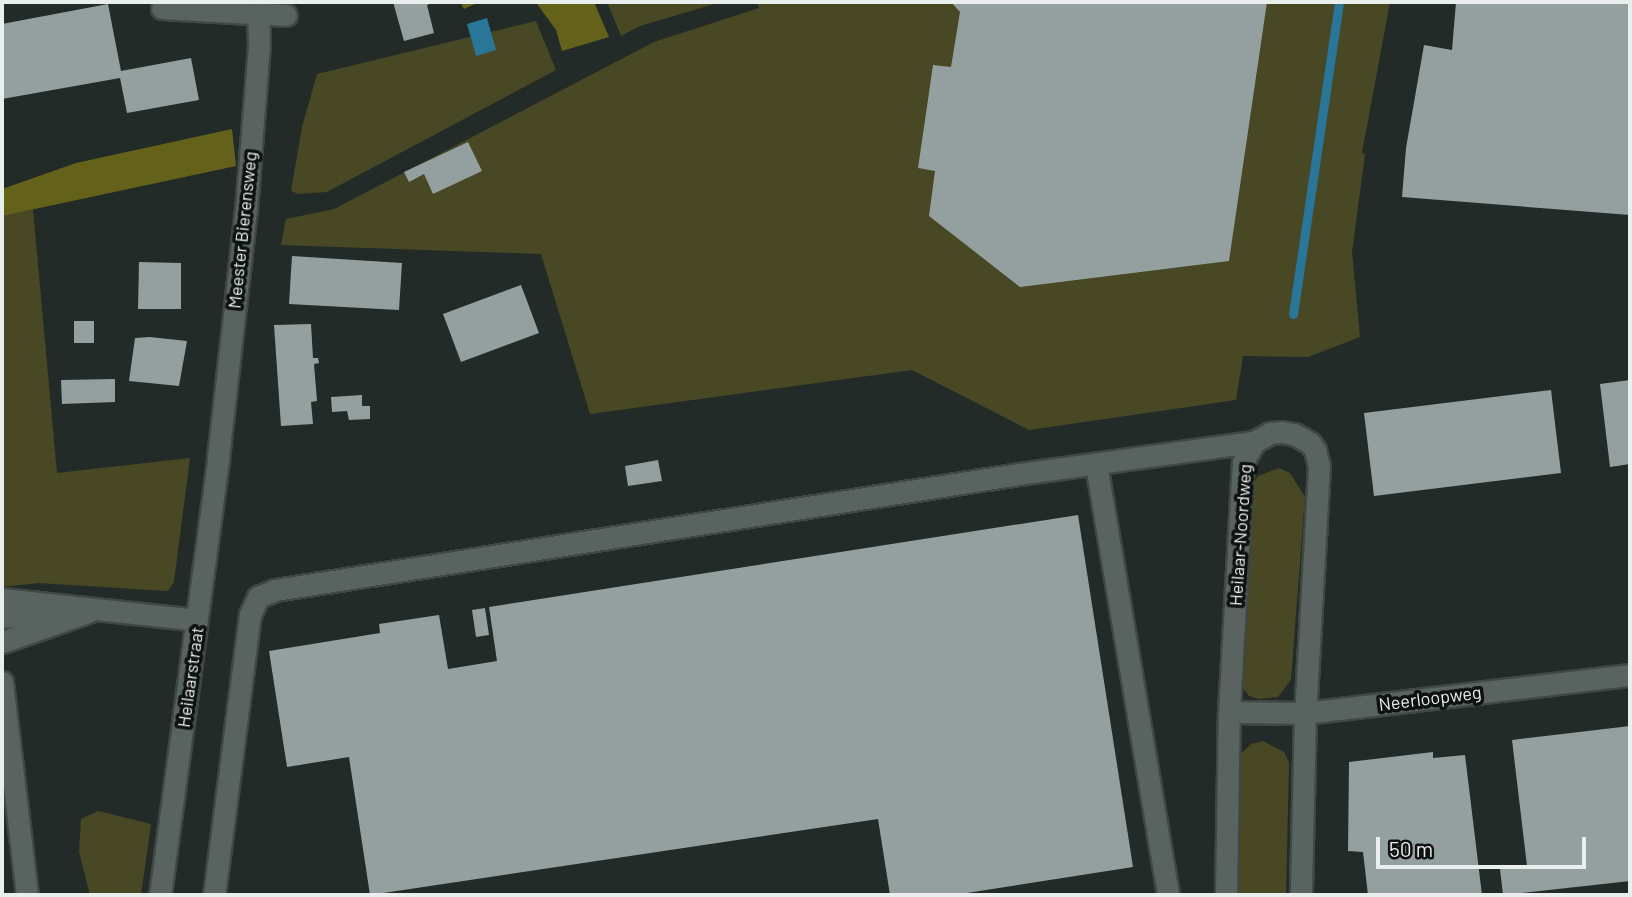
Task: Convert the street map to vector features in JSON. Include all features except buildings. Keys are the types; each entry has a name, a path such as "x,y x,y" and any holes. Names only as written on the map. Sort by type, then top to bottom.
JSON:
{"street":[{"path":"162,8 258,7 286,15"},
{"name":"Meester Bierensweg","path":"218,458 246,210 259,46 258,7"},
{"name":"Heilaar-Noordweg","path":"1226,895 1229,712 1243,462 1254,442 1270,433 1294,434 1310,443 1318,458 1305,713 1301,895"},
{"path":"215,895 250,615 258,597 275,590 1254,442"},
{"name":"Heilaarstraat","path":"160,895 218,458"},
{"path":"1096,464 1168,895"},
{"path":"2,599 29,610"},
{"path":"2,617 29,610 93,610 197,620"},
{"path":"4,644 29,610"},
{"path":"4,644 93,610"},
{"name":"Neerloopweg","path":"1229,712 1305,713 1630,675"},
{"path":"2,682 27,895"}],"shaded area":[{"path":"460,2 594,2 609,37 562,51 556,30 537,4 475,4 464,9"},
{"path":"607,2 721,2 640,26 621,36"},
{"path":"756,2 1390,2 1362,153 1365,154 1352,252 1360,337 1308,357 1243,356 1236,400 1029,430 912,370 590,414 541,254 281,245 286,219 334,209 654,42 759,8"},
{"path":"536,21 556,70 327,192 298,194 291,191 302,127 317,74"},
{"path":"232,129 236,166 2,216 2,189 76,163"},
{"path":"33,209 57,473 190,458 174,582 168,591 38,583 2,587 2,216"},
{"path":"1279,468 1290,473 1305,497 1291,680 1278,697 1259,699 1249,696 1237,680 1250,489 1258,476"},
{"path":"1263,741 1284,752 1289,763 1286,895 1233,895 1235,765 1251,744"},
{"path":"98,811 151,824 141,895 90,895 79,852 81,819"}],"water":[{"path":"487,18 496,50 476,56 467,24"}],"waterway":[{"path":"1293,314 1339,2"}]}
